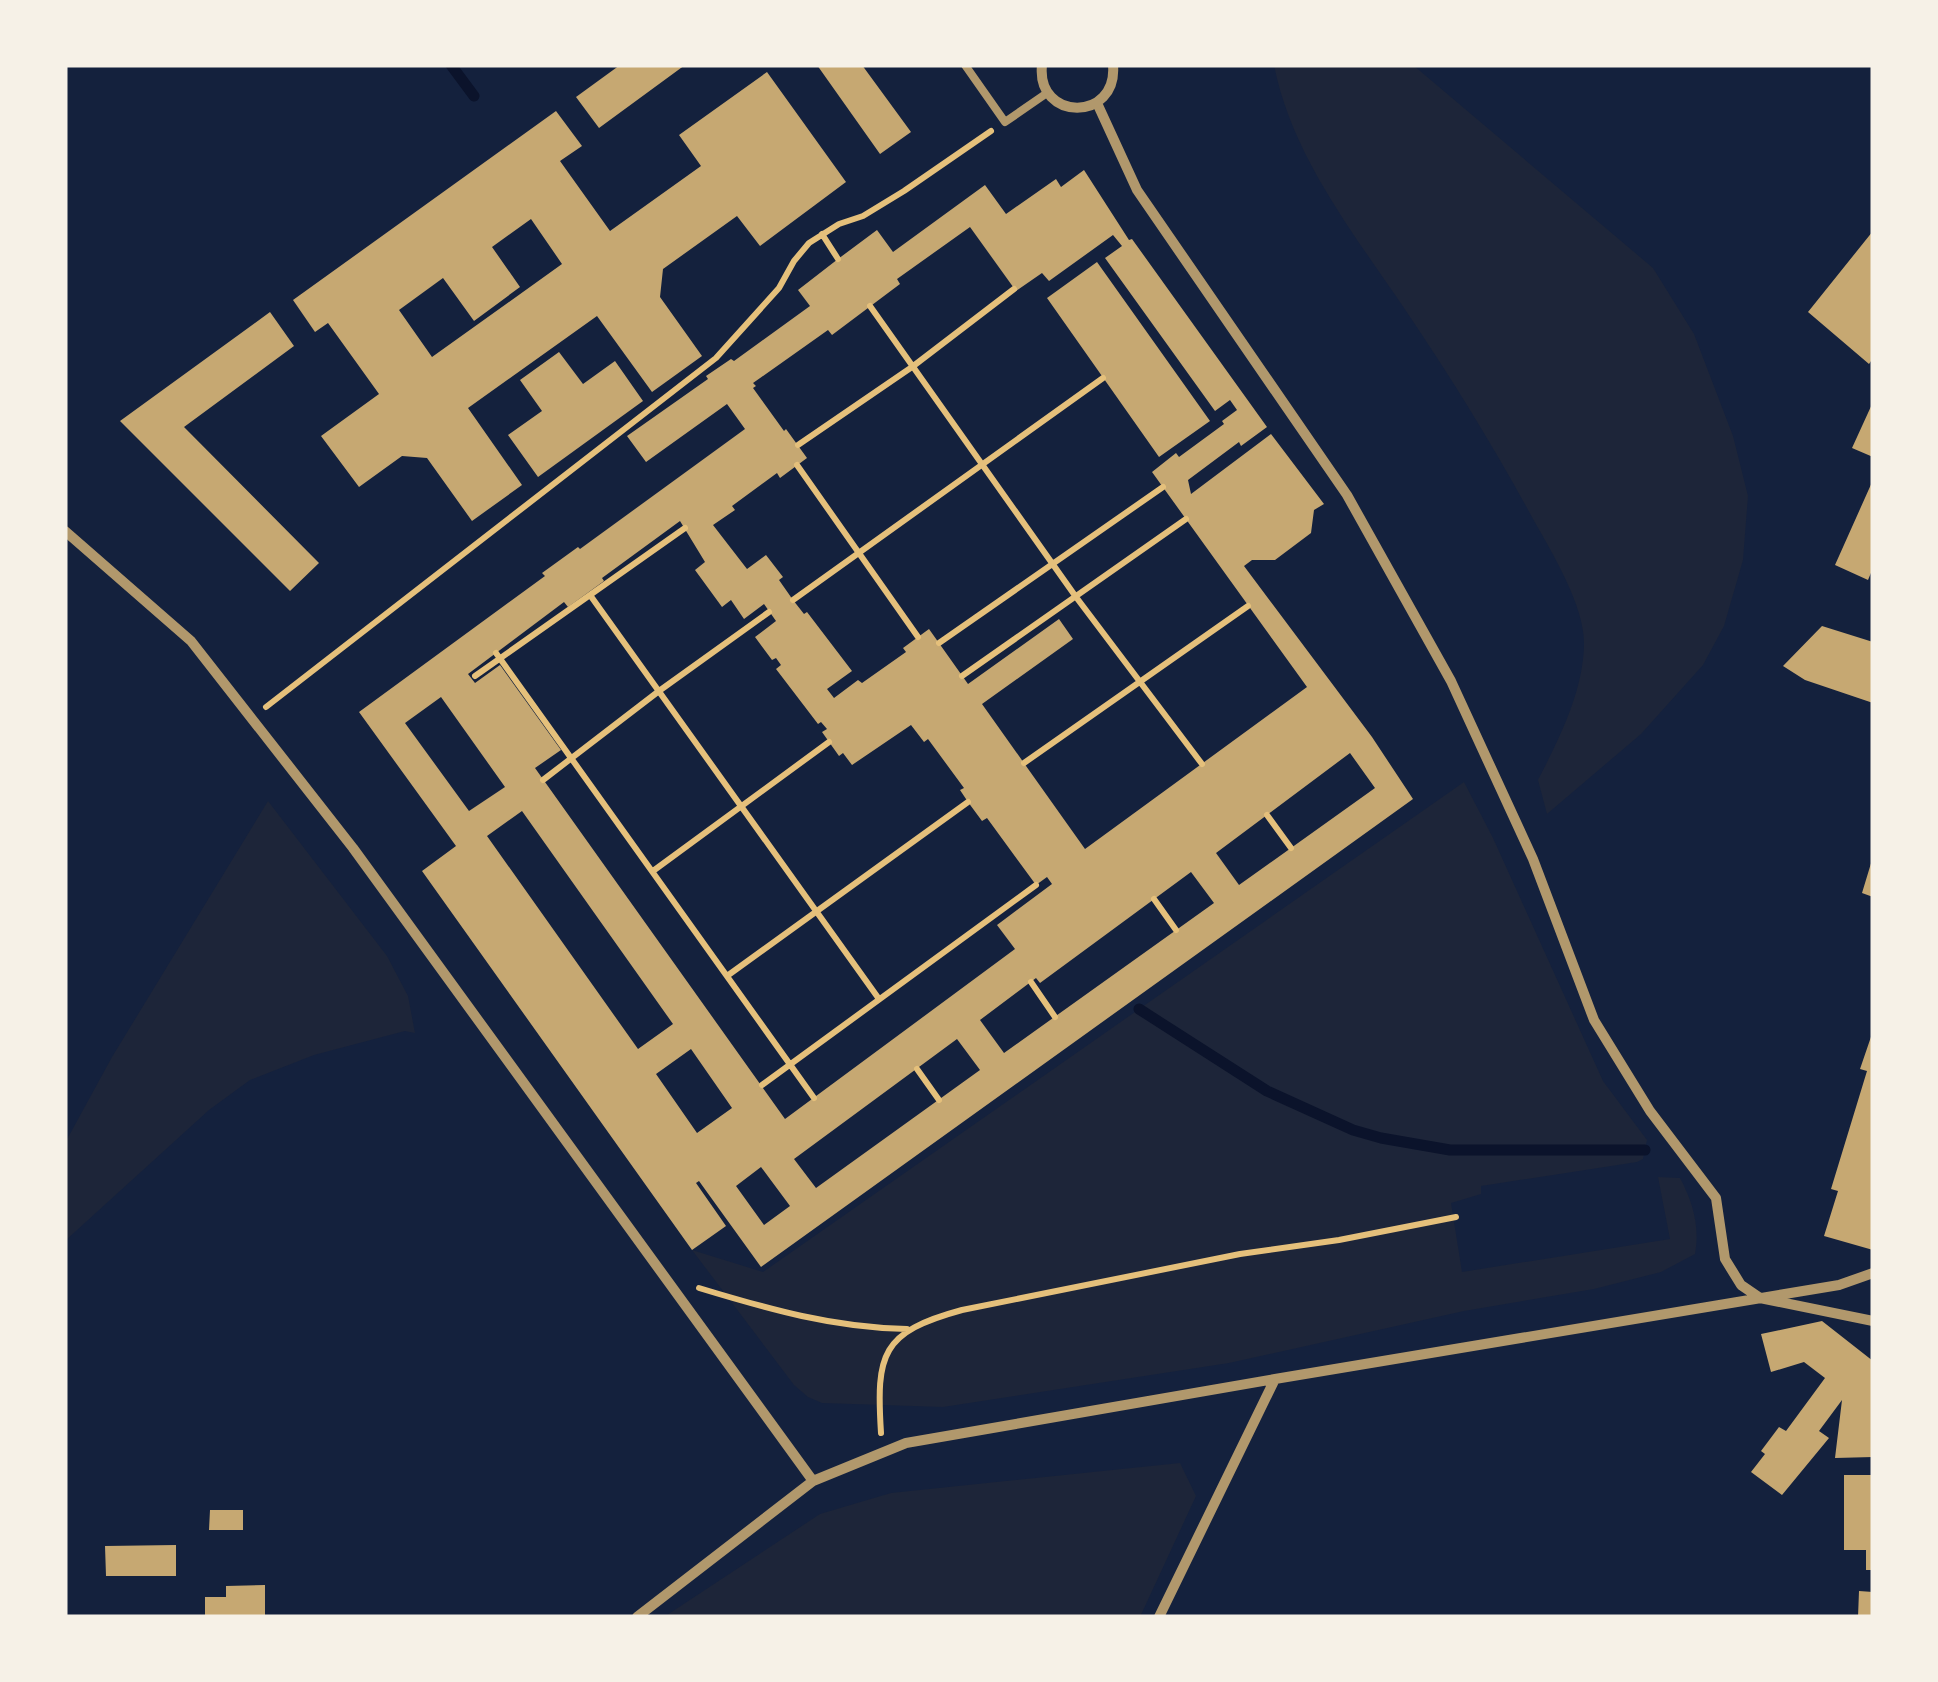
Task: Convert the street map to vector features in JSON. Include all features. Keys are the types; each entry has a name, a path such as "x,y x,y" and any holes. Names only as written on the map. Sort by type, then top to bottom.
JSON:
{"street":[{"path":"1042,65 1047,93 1065,106 1087,108 1097,103 1111,85 1113,65"},
{"path":"1097,103 1137,190 1348,495 1451,681 1502,786 1594,1020 1650,1111 1716,1198 1725,1260 1741,1285 1760,1298 1873,1321"},
{"path":"65,531 190,641 252,719 352,848 813,1481"},
{"path":"637,1617 813,1481 906,1443 1839,1285 1873,1273"},
{"path":"1159,1617 1275,1379"}],"lane":[{"path":"965,65 1005,122 1047,93"}],"path":[{"path":"252,719 716,358 779,288 794,261 822,234 890,200 982,137"},
{"path":"822,234 838,259"},
{"path":"798,445 912,368 1014,289"},
{"path":"870,306 1076,597 1202,764"},
{"path":"793,600 1103,378"},
{"path":"797,465 918,637"},
{"path":"939,643 1162,486"},
{"path":"962,676 1186,518"},
{"path":"474,676 685,528"},
{"path":"590,595 880,999"},
{"path":"1024,763 1248,606"},
{"path":"544,780 659,690 769,612"},
{"path":"498,656 814,1098"},
{"path":"652,872 830,742"},
{"path":"727,976 968,802"},
{"path":"1267,815 1290,848"},
{"path":"762,1085 1036,885"},
{"path":"1154,899 1176,930"},
{"path":"1031,982 1055,1017"},
{"path":"917,1068 939,1100"},
{"path":"664,1278 787,1314 908,1329 938,1317 1240,1254 1340,1240 1456,1217"},
{"path":"882,1453 880,1368 908,1329"}],"shaded area":[{"path":"1274,65 1413,65 1653,268 1694,334 1733,436 1748,496 1743,560 1724,626 1703,665 1641,734 1547,814 1538,780 1569,715 1583,663 1583,630 1573,597 1472,414 1310,163 1295,132"},
{"path":"1464,782 1603,1081 1647,1140 1643,1159 1637,1162 1481,1186 1481,1194 1451,1203 1462,1272 1670,1239 1658,1177 1680,1178 1685,1187 1696,1224 1695,1254 1661,1272 1594,1289 1464,1311 1229,1363 943,1407 822,1403 808,1397 794,1385 692,1250 763,1272"},
{"path":"268,801 387,956 408,996 415,1033 405,1031 314,1055 250,1080 209,1110 65,1241 65,1143 112,1057"},
{"path":"1180,1463 1196,1496 1140,1617 664,1617 820,1514 891,1493"}],"building":[{"path":"620,65 685,65 599,128 576,97"},
{"path":"817,65 862,65 911,132 880,154"},
{"path":"767,72 846,182 760,246 737,216 663,269 660,297 702,356 652,392 597,316 468,408 522,485 472,521 427,458 402,456 359,487 321,436 379,394 328,323 315,332 293,300 556,111 582,146 560,161 610,231 701,166 679,135","holes":["531,219 562,264 432,357 399,310 443,278 474,321 520,287 492,247"]},
{"path":"1084,170 1129,240 1132,239 1267,427 1241,446 1239,442 1188,480 1191,494 1271,434 1324,504 1314,510 1311,533 1275,560 1252,560 1244,566 1372,737 1413,799 761,1267 699,1181 696,1183 726,1226 692,1250 422,871 456,846 359,712 545,576 542,573 745,429 727,404 646,462 627,436 708,379 706,376 731,359 734,361 810,306 798,290 838,259 877,230 893,252 985,185 1006,214 1056,179 1061,187","holes":["970,227 1016,291 1042,273 1049,281 1113,235 1122,246 1105,258 1215,411 1230,400 1237,410 1179,457 1176,453 1152,472 1307,687 1085,849 982,704 1073,639 1059,619 968,684 929,629 903,648 906,652 834,698 827,689 852,671 807,612 804,614 793,600 779,580 783,577 766,555 747,569 713,525 777,473 780,478 807,458 753,383 828,330 832,335 900,284 897,279","680,521 705,562 695,570 722,607 731,600 744,619 764,604 776,621 755,637 772,660 776,658 781,665 776,669 818,724 821,722 827,729 822,732 839,756 843,753 852,765 911,725 924,742 928,739 964,788 960,790 982,821 987,818 1036,885 1047,877 1052,884 997,925 1015,949 785,1119 535,768 561,750 500,665 475,683 468,674 564,602 568,607 604,581 602,578","441,697 505,787 469,811 405,723","1350,753 1375,788 1239,885 1216,853","522,811 673,1024 638,1049 487,836","1191,872 1214,903 1004,1053 980,1020 1036,978 1040,983","957,1039 980,1070 816,1188 794,1159","691,1049 732,1108 697,1133 656,1074","761,1167 790,1206 764,1225 736,1186"]},
{"path":"1873,231 1873,358 1869,364 1808,312"},
{"path":"1097,262 1210,421 1159,457 1047,298"},
{"path":"270,312 294,346 184,427 319,563 290,591 120,421"},
{"path":"559,352 583,384 615,361 643,401 538,477 508,435 542,411 520,380"},
{"path":"1873,402 1873,457 1852,448"},
{"path":"1873,480 1873,568 1868,580 1835,565"},
{"path":"1822,626 1873,642 1873,703 1805,680 1783,666"},
{"path":"1873,860 1873,897 1862,893"},
{"path":"1873,1031 1873,1250 1824,1236 1838,1191 1831,1189 1867,1071 1860,1069"},
{"path":"1822,1321 1873,1361 1873,1457 1835,1458 1842,1400 1819,1431 1829,1438 1782,1495 1751,1472 1779,1427 1786,1431 1825,1378 1804,1362 1771,1372 1761,1334"},
{"path":"1844,1475 1873,1475 1873,1570 1866,1570 1866,1550 1844,1550"},
{"path":"210,1510 243,1510 243,1530 209,1530"},
{"path":"176,1545 176,1576 106,1576 105,1546"},
{"path":"265,1585 265,1617 205,1617 205,1597 226,1597 226,1586"},
{"path":"1859,1591 1873,1592 1873,1617 1858,1617"}],"waterway":[{"path":"451,65 474,96"},
{"path":"1139,1009 1267,1091 1353,1130 1381,1138 1450,1150 1645,1150"}]}
